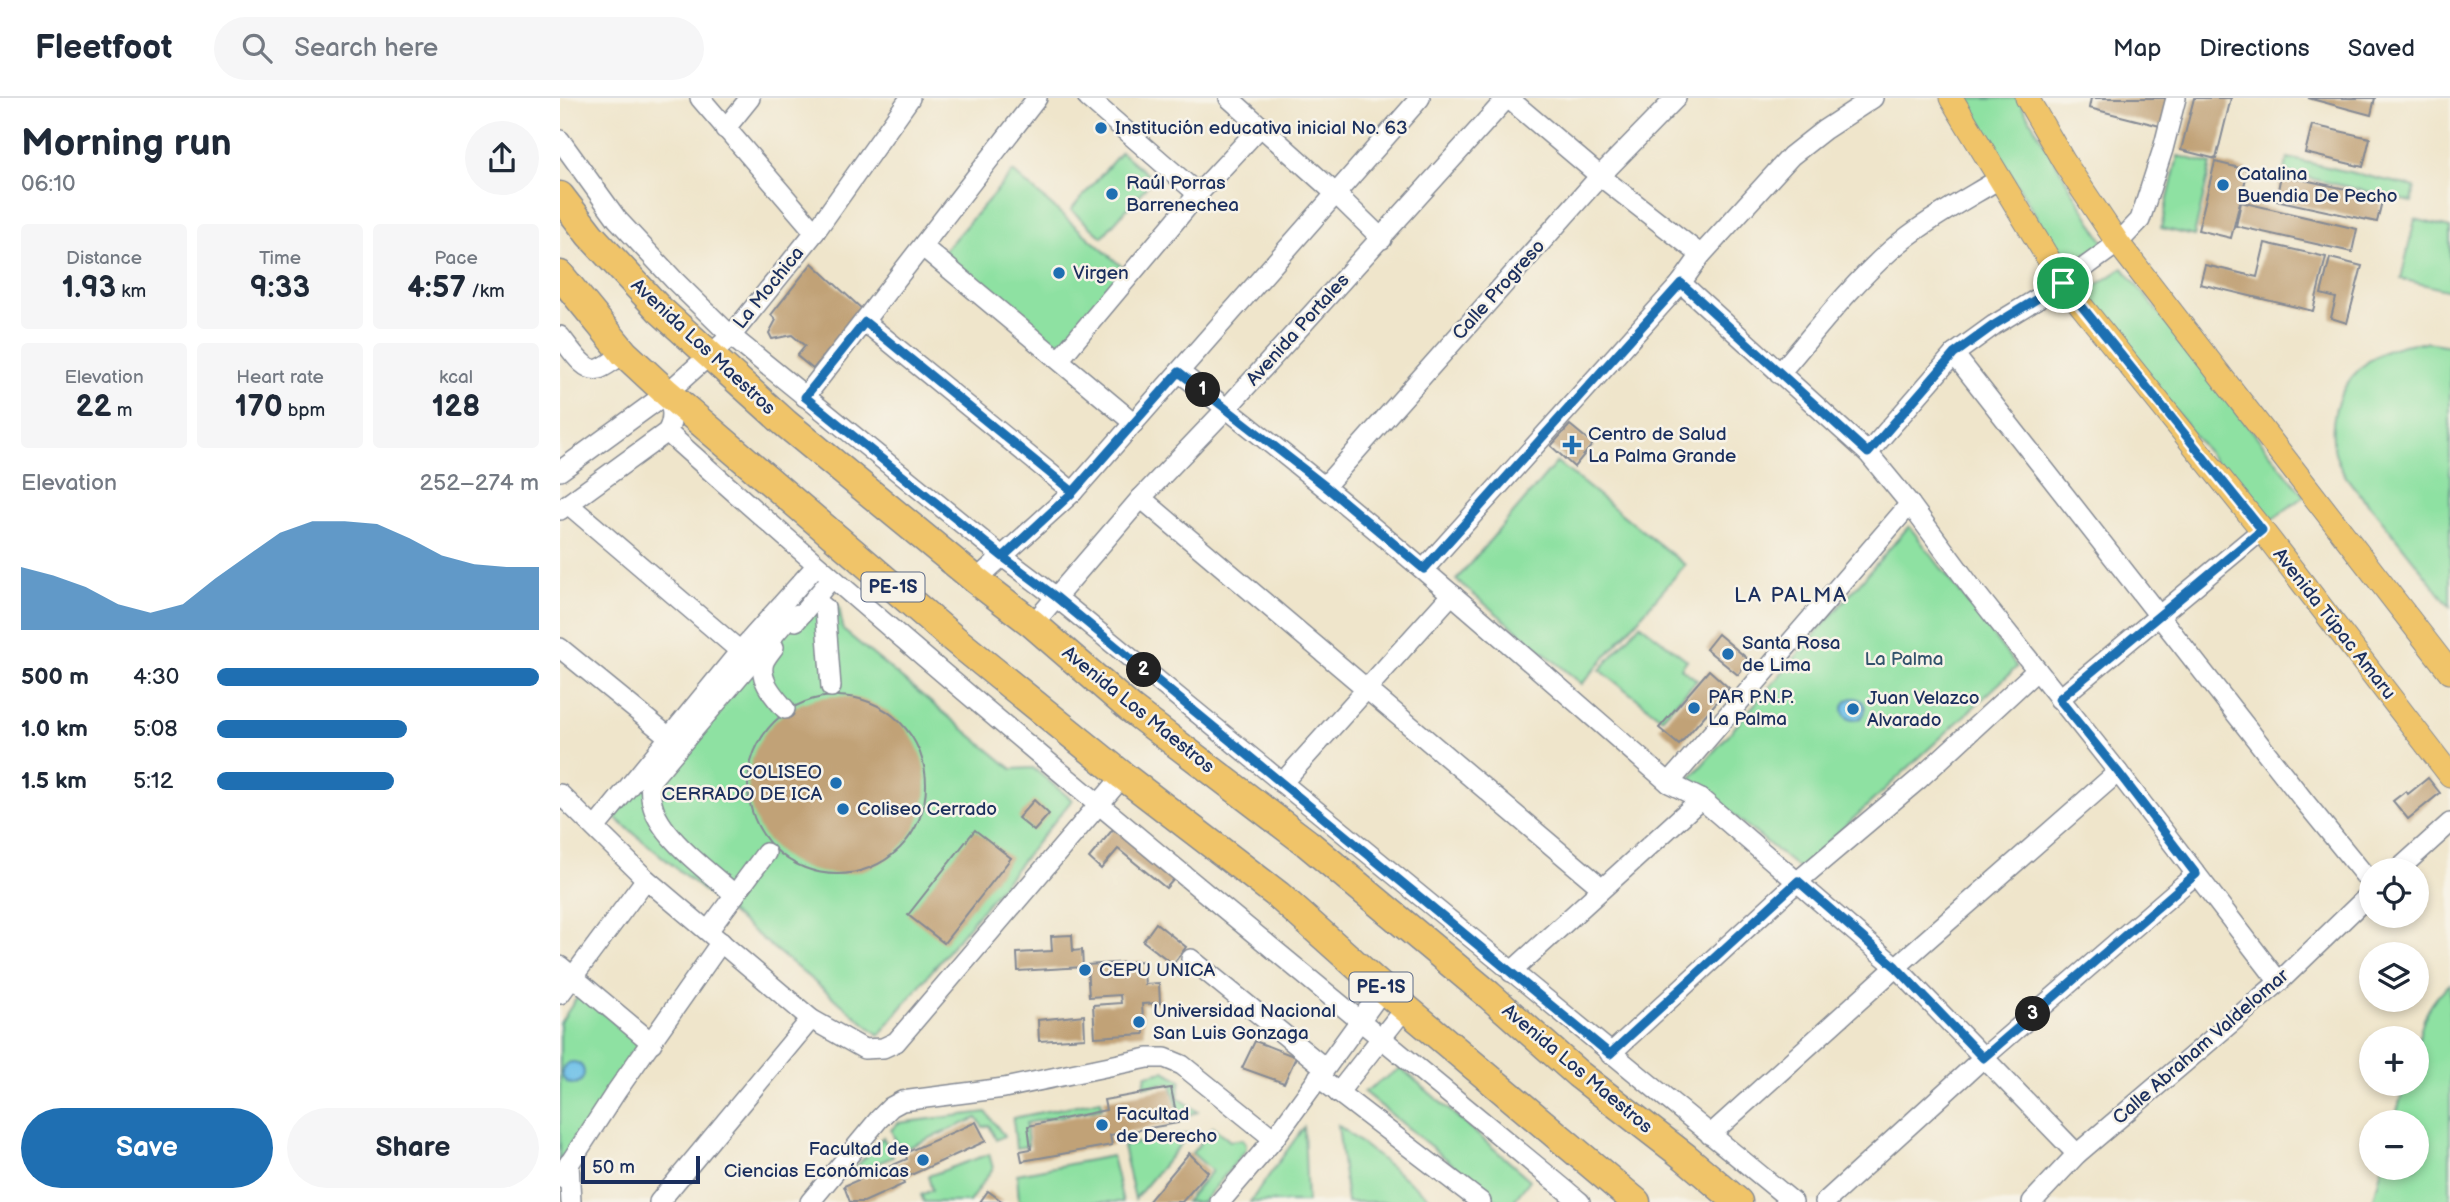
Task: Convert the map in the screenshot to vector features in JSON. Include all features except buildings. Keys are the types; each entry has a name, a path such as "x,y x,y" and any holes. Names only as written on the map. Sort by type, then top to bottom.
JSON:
{"highway":[{"name":"Avenida Los Maestros","path":"560,196 590,235 631,280 785,423 1032,624 1131,709 1307,843 1489,995 1578,1074 1738,1202"},
{"name":"PE-1S","path":"560,275 624,353 667,393 954,639 1123,776 1278,895 1405,1008 1636,1202"}],"main road":[{"name":"Avenida Túpac Amaru","path":"1951,98 2063,283 2262,530 2450,775"},
{"path":"2027,98 2064,162 2118,243 2450,672"}],"street":[{"path":"700,98 815,232"},
{"path":"725,129 750,98"},
{"name":"La Mochica","path":"560,471 667,393 732,336 815,232 911,98"},
{"path":"805,397 1037,98"},
{"path":"1088,98 1198,194"},
{"path":"1229,98 1382,239"},
{"path":"976,580 1073,492 1420,98"},
{"path":"1508,98 1600,176 1702,256"},
{"name":"Avenida Portales","path":"1032,624 1141,498 1227,408 1508,98"},
{"name":"Calle Progreso","path":"1325,486 1600,176 1676,98"},
{"path":"1424,569 1681,283 1791,156 1872,98"},
{"path":"1868,453 1954,354 1994,325 2063,283 2118,243 2140,220 2176,98"},
{"path":"1059,360 1198,194 1261,126"},
{"path":"560,140 617,219 732,336 1056,597 1793,1202"},
{"path":"1779,374 1893,248 1928,222 1999,179"},
{"path":"923,247 1134,423"},
{"path":"1681,283 1868,453 2279,982"},
{"path":"865,322 1073,492"},
{"path":"560,336 590,369 600,368 624,353"},
{"path":"1954,354 2359,868"},
{"path":"1179,372 1325,486 1424,569 1669,783 1702,799 1798,881 1896,967 2077,1154"},
{"path":"667,393 673,412 672,423 667,432 564,507 740,652"},
{"path":"667,432 823,572 1098,804 1580,1202"},
{"path":"1141,498 1602,888"},
{"path":"1669,783 1910,505"},
{"path":"2059,699 2262,530"},
{"path":"785,709 769,691 764,678 763,663 808,606 823,572"},
{"path":"595,828 740,652 823,572"},
{"path":"1282,783 1451,594"},
{"path":"734,895 661,824 652,804 650,782 790,616 808,606 825,608 831,687"},
{"path":"560,648 669,737"},
{"path":"1610,1054 1798,881 1919,779 2037,670"},
{"path":"1710,1135 2118,772"},
{"path":"560,794 646,879 811,1019 864,1049 883,1048 896,1041 1123,776"},
{"path":"1511,972 1702,799"},
{"path":"2412,858 2450,824"},
{"path":"571,1202 565,1170 652,1042 715,937 734,895 766,853"},
{"path":"1825,1202 1983,1058 2196,874"},
{"path":"560,994 566,971 646,879"},
{"name":"Calle Abraham Valdelomar","path":"2032,1202 2077,1154 2279,982 2359,905"},
{"path":"1191,959 1321,1072 1338,1093 1481,1202"},
{"path":"566,971 652,1042"},
{"path":"1220,1202 1273,1139 1383,989"},
{"path":"1338,1093 1405,1008"},
{"path":"659,1202 811,1019"},
{"path":"810,1202 879,1119 902,1101 1004,1088 1148,1058 1165,1058 1182,1065 1273,1139"}],"green space":[{"path":"2017,98 2104,243 2066,266 1966,99"},
{"name":"Raúl Porras Barrenechea","path":"1121,152 1153,179 1102,237 1071,210"},
{"path":"2178,156 2211,164 2194,236 2161,228"},
{"path":"2288,158 2415,187 2412,202 2284,172"},
{"name":"Raúl Porras Barrenechea","path":"1013,172 1127,271 1058,350 943,252"},
{"path":"2415,219 2450,228 2450,291 2401,279"},
{"path":"2123,268 2304,496 2265,525 2083,294"},
{"path":"2427,342 2450,346 2450,607 2348,479 2336,457 2334,445 2333,421 2336,409 2352,377 2368,362 2386,351"},
{"path":"1557,462 1685,565 1582,684 1456,580"},
{"name":"La Palma","path":"1909,526 2017,667 1799,869 1690,779"},
{"name":"Coliseo Cerrado","path":"810,584 839,606 843,630 1012,769 1033,768 1072,800 879,1035 614,817"},
{"path":"1640,624 1687,660 1681,668 1697,680 1662,718 1600,670"},
{"path":"2450,984 2450,1202 2373,1202 2379,1180 2429,1180 2429,1110 2397,1110 2401,1096 2429,1096 2429,1026 2422,1026 2430,1006"},
{"path":"580,993 640,1044 560,1165 560,1023"},
{"path":"1401,1068 1530,1180 1513,1202 1499,1202 1364,1092"},
{"path":"1164,1071 1181,1080 1178,1097 1198,1112 1180,1117 1171,1083 1144,1086 1146,1075"},
{"path":"1101,1100 1102,1108 1026,1123 1028,1146 1016,1148 1013,1118"},
{"path":"986,1112 1004,1136 996,1140 989,1125 983,1127 977,1118 900,1151 891,1130 898,1123"},
{"path":"1338,1125 1435,1202 1347,1202"},
{"path":"1213,1127 1230,1141 1243,1139 1246,1150 1203,1202 1185,1202 1212,1171 1192,1153"},
{"path":"1304,1127 1307,1202 1250,1202"},
{"path":"1190,1133 1135,1199 1123,1146"},
{"path":"883,1137 893,1157 849,1175"},
{"path":"989,1154 993,1168 969,1202 924,1202 921,1195 932,1190 928,1176"},
{"path":"1112,1156 1123,1202 1019,1202 1017,1174"}],"water":[{"path":"1854,698 1862,701 1865,709 1862,717 1854,720 1846,717 1843,709 1846,701"},
{"path":"573,1062 581,1065 584,1073 581,1081 573,1084 565,1081 562,1073 565,1065"}],"place":[{"name":"Institución educativa inicial No. 63","path":"1101,128"},
{"name":"Catalina Buendia De Pecho","path":"2223,185"},
{"name":"Raúl Porras Barrenechea","path":"1112,194"},
{"name":"Virgen","path":"1059,273"},
{"name":"Centro de Salud La Palma Grande","path":"1572,445"},
{"name":"Santa Rosa de Lima","path":"1728,654"},
{"name":"PAR P.N.P. La Palma","path":"1694,708"},
{"name":"Juan Velazco Alvarado","path":"1853,709"},
{"name":"COLISEO CERRADO DE ICA","path":"836,783"},
{"name":"Coliseo Cerrado","path":"843,809"},
{"name":"CEPU UNICA","path":"1085,970"},
{"name":"Universidad Nacional San Luis Gonzaga","path":"1139,1022"},
{"name":"Facultad de Derecho","path":"1102,1125"},
{"name":"Facultad de Ciencias Económicas","path":"923,1160"}],"district":[{"name":"LA PALMA","path":"1791,595"}],"route":[{"path":"2063,283 1994,325 1954,354 1868,453 1681,283 1424,569 1325,486 1179,372 1073,492 1003,557 805,397 865,322 989,423 1073,492 1003,557 1056,597 1610,1054 1798,881 1896,967 1983,1058 2196,874 2059,699 2262,530 2063,283"}]}
